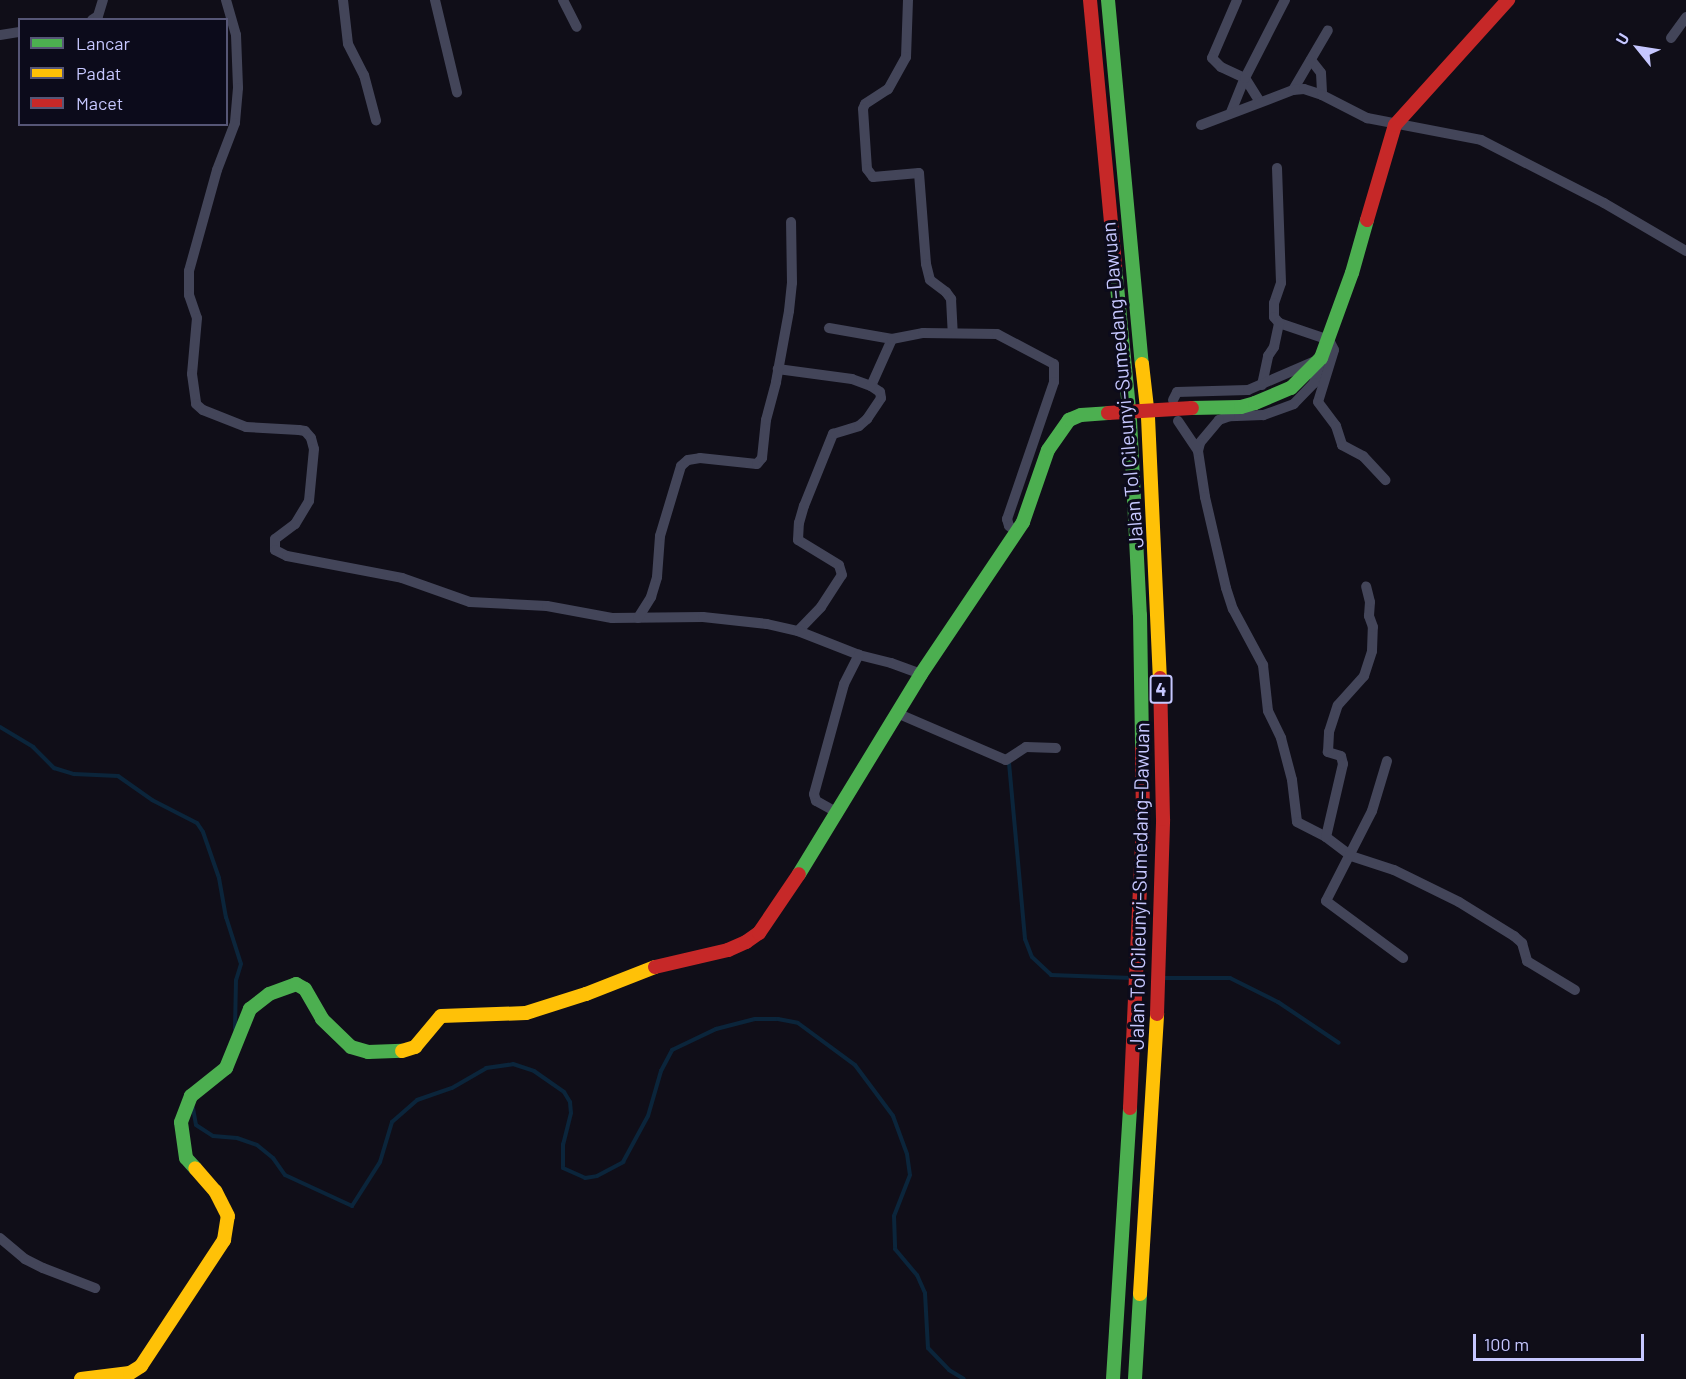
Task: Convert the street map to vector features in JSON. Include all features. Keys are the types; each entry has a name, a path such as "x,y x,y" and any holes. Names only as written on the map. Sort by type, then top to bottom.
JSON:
{"main road":[{"name":"Jalan Tol Cileunyi–Sumedang–Dawuan","path":"1090,0 1130,420 1140,615 1143,820 1133,1054 1113,1379"},
{"name":"Jalan Tol Cileunyi–Sumedang–Dawuan","path":"1108,0 1132,279 1148,417 1159,615 1161,706 1163,819 1157,1030 1135,1379"},
{"path":"81,1379 130,1373 141,1366 224,1240 228,1216 215,1191 186,1158 180,1122 191,1096 226,1068 250,1009 269,994 296,984 305,989 321,1019 351,1047 368,1052 397,1052 415,1047 441,1016 526,1013 585,994 643,970 728,950 759,933 838,813 921,674 1023,522 1033,470 1069,420 1081,415 1241,407 1291,388 1321,358 1329,340 1352,273 1395,124 1508,0"}],"street":[{"path":"95,18 98,16 103,0"},
{"path":"226,0 236,35 238,88 234,123 217,170 189,271 189,295 197,318 193,385 196,404 234,424 305,431 310,438 314,449 312,491 309,501 295,524 274,539 275,550 287,556 402,578 470,602 547,606 612,618 703,617 767,624 798,632 859,656 891,663 921,674"},
{"path":"343,0 348,44 364,75 376,120"},
{"path":"435,0 457,92"},
{"path":"563,0 577,27"},
{"path":"908,0 906,57 888,89 865,104 863,109 867,169 873,177 919,172 926,264 930,280 946,292 951,299 953,332"},
{"path":"1237,0 1212,58 1221,67 1245,78 1260,102"},
{"path":"1231,112 1245,78 1286,0"},
{"path":"1671,38 1686,17"},
{"path":"1293,90 1328,30"},
{"path":"0,35 18,32"},
{"path":"1311,60 1321,73 1322,95"},
{"path":"1201,125 1293,90 1304,89 1322,95 1367,118 1481,140 1604,202 1686,251"},
{"path":"1277,168 1281,283 1274,303 1274,317 1279,323 1329,340 1334,350 1318,402 1336,426 1342,445 1363,456 1385,480"},
{"path":"638,618 651,597 657,577 660,536 681,466 688,460 700,458 757,464 762,458 766,420 778,369 792,283 791,222"},
{"path":"1262,385 1268,356 1274,346 1279,323"},
{"path":"829,328 892,339 923,333 997,334 1054,364 1054,382 1033,470"},
{"path":"871,386 892,339"},
{"path":"1173,400 1177,392 1248,390 1321,358"},
{"path":"1321,358 1314,383 1294,404 1263,415 1230,416 1220,420 1200,443 1198,451 1205,497 1226,588 1233,609 1263,665 1268,711 1281,738 1289,770 1297,822 1326,837 1351,856 1394,870 1459,902 1514,936 1522,943 1527,961 1575,990"},
{"path":"778,369 834,375 871,386 880,392 881,398 867,419 859,426 836,431 831,436 799,524 800,544 839,566 842,575 821,607 798,632"},
{"path":"1178,421 1198,451"},
{"path":"1326,837 1343,764 1341,756 1328,752 1329,732 1338,705 1364,676 1372,651 1373,627 1369,616 1370,602 1366,586"},
{"path":"838,813 816,801 814,794 844,684 859,656"},
{"path":"899,714 1006,760 1026,747 1056,748"},
{"path":"1387,761 1372,811 1351,856 1332,885 1326,901 1403,957"},
{"path":"0,1238 25,1259 95,1288"}],"waterway":[{"path":"0,727 33,747 54,768 74,774 118,776 152,800 197,823 203,832 219,878 226,917 241,964 236,980 235,1029"},
{"path":"1009,763 1025,939 1032,957 1051,975 1132,978"},
{"path":"1163,978 1230,978 1278,1002 1339,1043"},
{"path":"193,1108 196,1125 213,1136 237,1138 257,1145 273,1158 285,1175 352,1206 380,1162 392,1122 417,1100 452,1088 486,1068 513,1064 534,1071 564,1092 570,1102 571,1113 563,1144 563,1168 585,1178 597,1176 623,1162 648,1116 661,1071 672,1050 716,1029 755,1019 778,1019 798,1023 855,1065 893,1116 907,1154 910,1175 894,1216 895,1249 917,1275 925,1293 928,1348 949,1370 964,1379"}],"traffic: fast":[{"path":"1108,0 1142,364"},
{"path":"1192,408 1241,407 1255,403 1291,388 1321,358 1352,273 1367,220"},
{"path":"1115,266 1130,420 1140,615 1142,749"},
{"path":"799,874 921,674 1023,522 1048,450 1069,420 1081,415 1108,413"},
{"path":"195,1168 186,1158 181,1122 191,1096 226,1068 250,1009 269,994 296,984 305,989 322,1019 351,1047 368,1052 402,1051"},
{"path":"1113,1379 1130,1108"},
{"path":"1135,1379 1140,1294"}],"traffic: slow":[{"path":"1142,364 1148,417 1160,678"},
{"path":"402,1051 415,1047 441,1016 526,1013 586,994 655,967"},
{"path":"1140,1294 1157,1014"},
{"path":"81,1379 130,1373 141,1366 224,1240 228,1216 215,1191 195,1168"}],"traffic: jam":[{"path":"1090,0 1115,266"},
{"path":"1367,220 1395,125 1508,0"},
{"path":"1108,413 1192,408"},
{"path":"1157,1014 1163,819 1160,678"},
{"path":"1130,1108 1143,820 1142,749"},
{"path":"655,967 728,950 746,942 759,933 799,874"}]}
